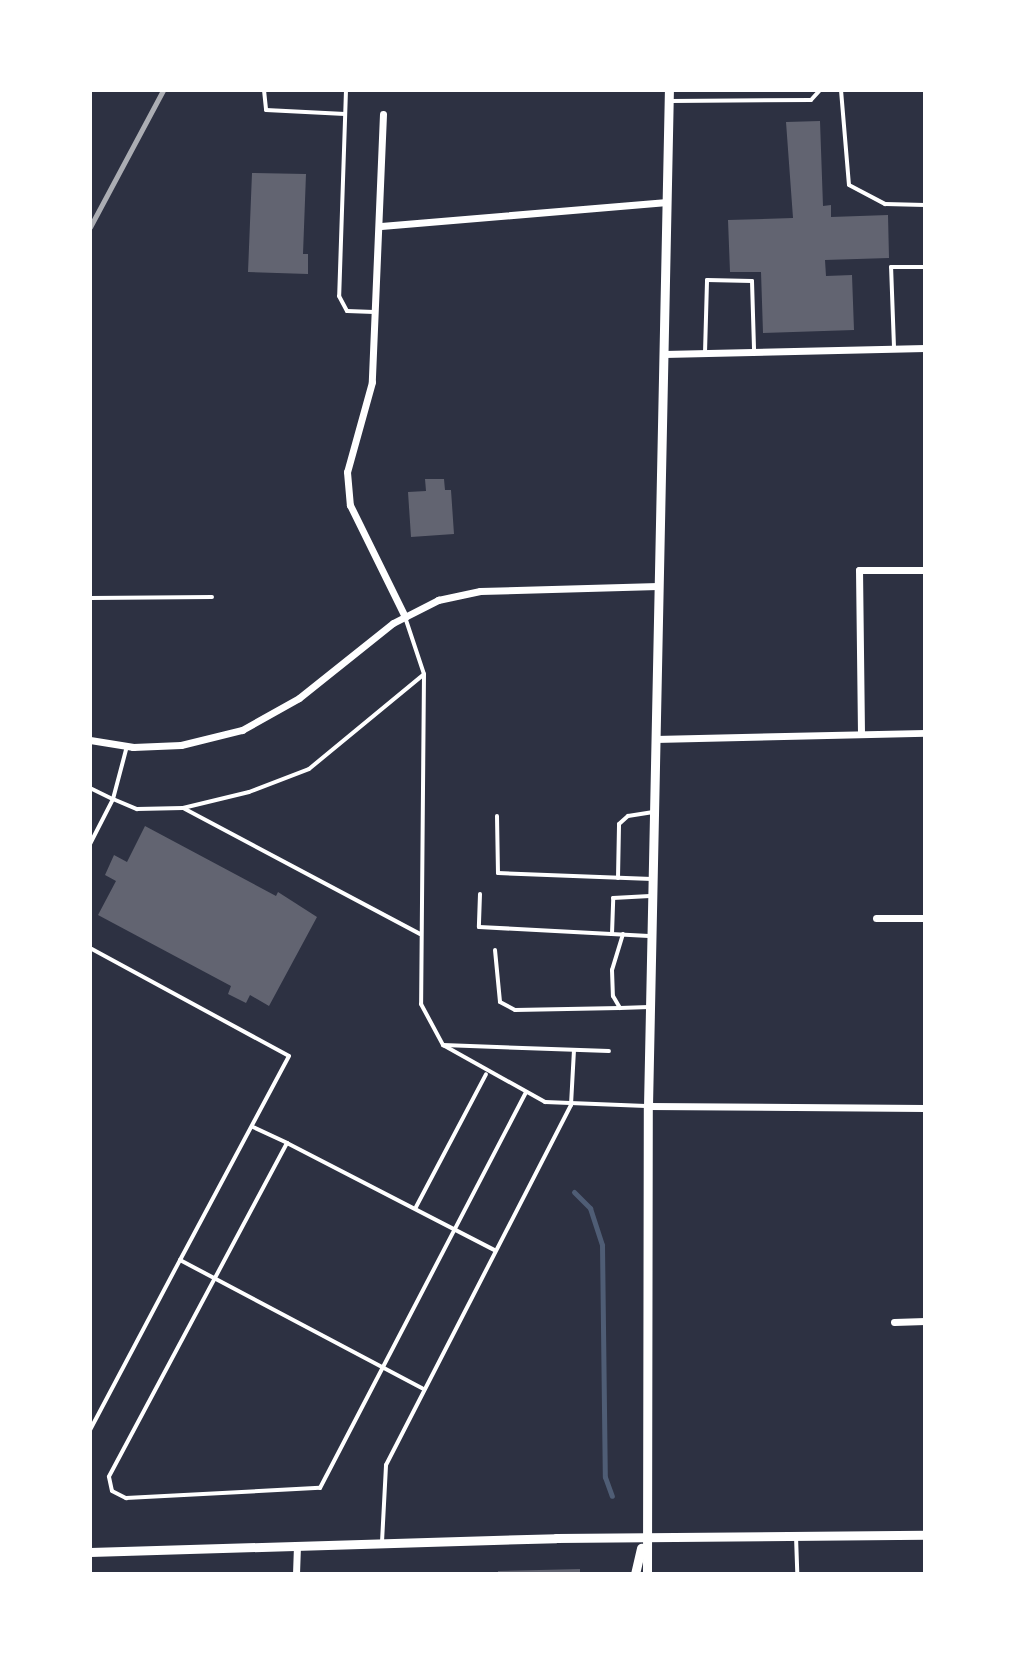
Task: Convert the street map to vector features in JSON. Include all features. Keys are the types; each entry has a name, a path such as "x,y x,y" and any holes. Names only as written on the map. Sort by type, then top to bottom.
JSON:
{"street":[{"path":"647,1574 644,1536 648,1106 669,95"},
{"path":"383,114 381,226 372,382 347,472 350,505 405,617"},
{"path":"381,226 667,202"},
{"path":"664,354 925,348"},
{"path":"861,733 859,570 925,570"},
{"path":"90,740 127,746 181,745 242,730 299,698 405,617 438,600 480,591 658,586"},
{"path":"655,739 925,733"},
{"path":"876,918 925,918"},
{"path":"648,1106 925,1108"},
{"path":"894,1322 925,1321"},
{"path":"90,1552 297,1550 644,1536 925,1535"},
{"path":"635,1574 644,1536"},
{"path":"296,1574 297,1550"}],"lane":[{"path":"264,90 266,110 345,114"},
{"path":"346,90 339,296 347,311 376,312"},
{"path":"669,95 811,100 820,90"},
{"path":"841,90 849,185 885,204 925,205"},
{"path":"894,348 891,267 925,267"},
{"path":"705,353 707,280 752,281 754,351"},
{"path":"90,598 212,597"},
{"path":"405,617 424,674 421,1004 443,1045 486,1074 526,1093 571,1105 648,1106"},
{"path":"90,788 137,809 183,808 249,792 309,769 424,674"},
{"path":"90,844 113,799 127,746"},
{"path":"183,808 420,934"},
{"path":"618,878 619,824 628,816 653,812"},
{"path":"497,816 498,873 652,879"},
{"path":"480,894 479,927 651,936"},
{"path":"612,934 613,898 652,896"},
{"path":"620,1008 613,996 612,970 623,934"},
{"path":"90,948 289,1056 90,1430"},
{"path":"495,950 500,1002 515,1010 650,1007"},
{"path":"443,1045 609,1051"},
{"path":"382,1546 386,1465 422,1388 571,1105 574,1050"},
{"path":"416,1207 486,1074"},
{"path":"287,1143 109,1477 112,1491 126,1498 320,1488 526,1093"},
{"path":"253,1127 416,1207 494,1250"},
{"path":"180,1260 422,1388"},
{"path":"796,1536 797,1574"}],"building":[{"path":"820,121 823,206 831,205 831,217 888,215 889,258 825,260 826,276 852,275 854,330 763,333 761,272 730,272 728,220 793,218 786,122"},
{"path":"252,173 306,174 303,254 308,254 308,274 248,272"},
{"path":"425,479 444,479 445,490 451,490 454,534 411,537 408,492 426,491"},
{"path":"145,826 276,896 278,892 317,917 269,1006 250,995 246,1003 228,994 231,986 98,915 116,881 105,875 114,855 127,862"},
{"path":"580,1569 580,1574 498,1574 498,1571"}],"waterway":[{"path":"574,1192 590,1208 602,1245 605,1477 612,1496"}],"railway":[{"path":"90,227 163,90"}]}
